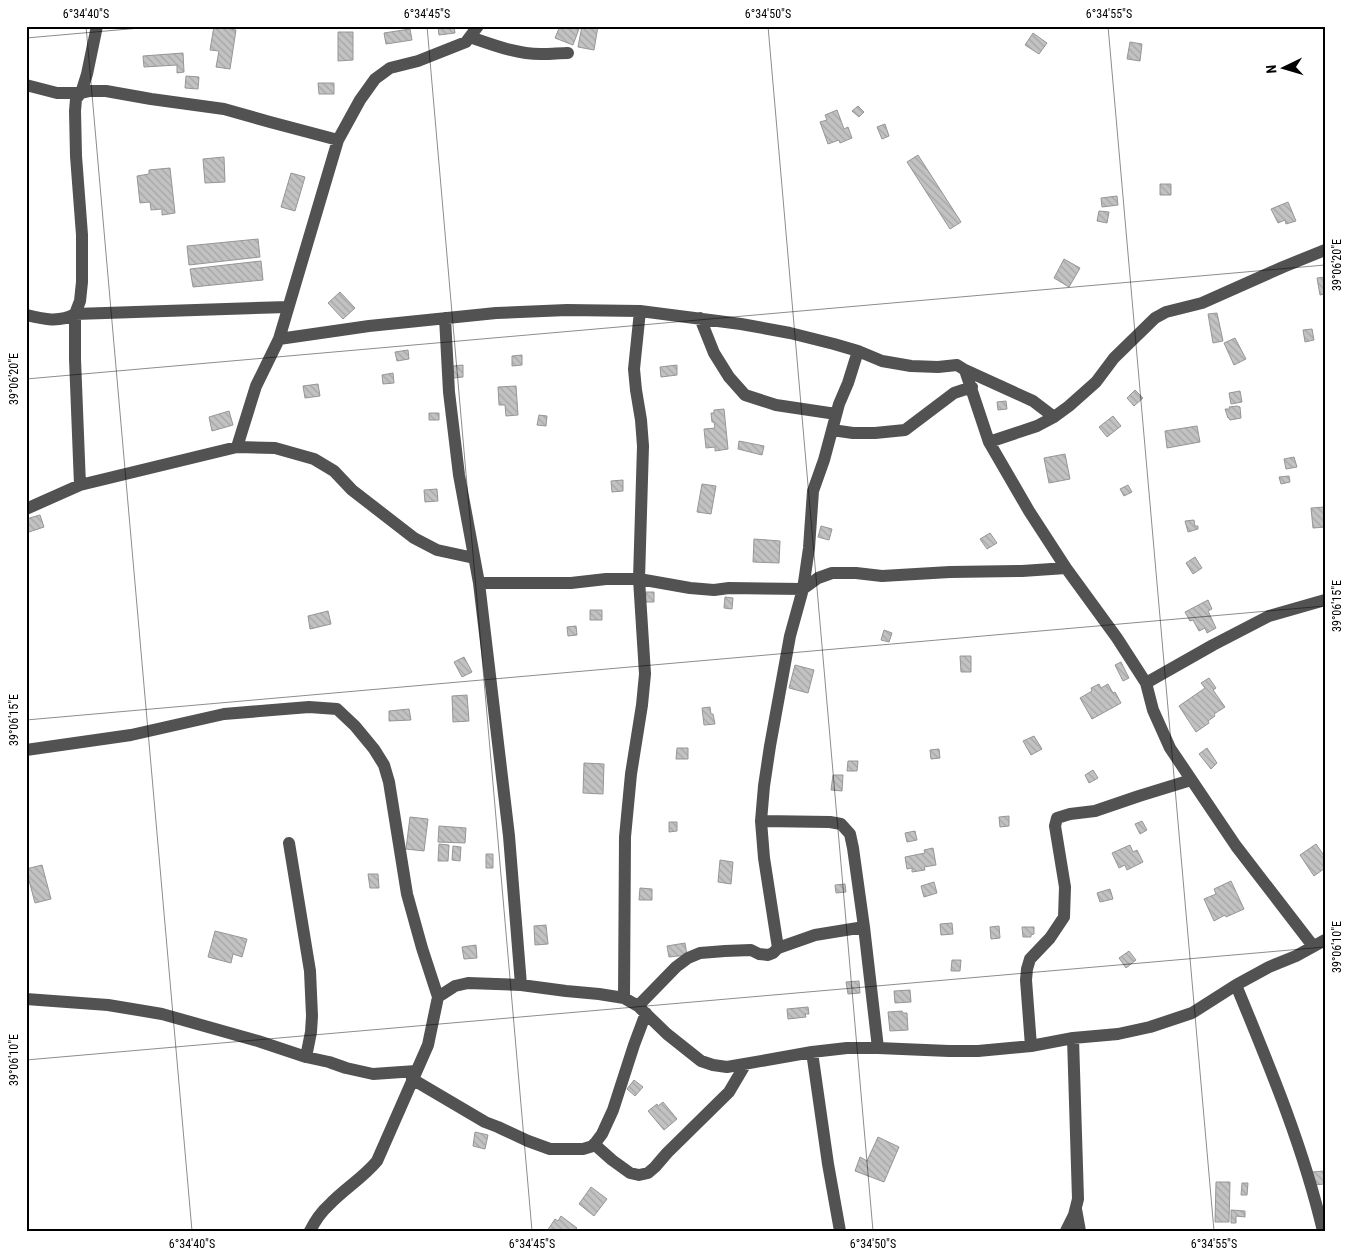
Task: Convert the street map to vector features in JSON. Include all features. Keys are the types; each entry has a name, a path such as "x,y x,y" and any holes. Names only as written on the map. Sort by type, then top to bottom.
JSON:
{"street":[{"path":"80,485 75,314 80,300 82,282 82,235 76,156 75,111 76,99 81,93 87,74 97,26"},
{"path":"238,447 256,386 279,339 338,140 374,79 390,68 418,61 466,42 474,31 499,47 542,54 568,52"},
{"path":"26,85 57,92 106,91 224,109 338,140"},
{"path":"989,442 1037,426 1069,406 1096,382 1114,358 1155,318 1166,312 1202,303 1325,250"},
{"path":"26,316 45,320 58,320 75,314 288,307"},
{"path":"279,339 369,326 496,313 567,310 640,311 741,324 790,333 858,351 882,361 911,366 938,367 957,365 1033,401 1054,417"},
{"path":"624,998 625,837 631,774 645,674 639,579 643,446 634,369 640,311"},
{"path":"446,318 450,392 459,475 479,583 509,836 521,985"},
{"path":"700,318 714,353 729,377 745,395 776,405 836,414"},
{"path":"778,948 764,858 762,821 764,786 790,636 803,589 809,548 813,491 836,414 858,351"},
{"path":"438,997 455,986 468,983 521,985 624,998 642,1009 667,1034 701,1061 713,1066 727,1067 745,1065 770,1058 847,1048 978,1051 1118,1034 1150,1027 1192,1013 1236,985 1322,942 1236,846 1170,748 1153,710 1146,683 1117,638 1066,568 1028,511 989,442 966,370"},
{"path":"832,430 853,433 905,430 954,393 972,387"},
{"path":"26,508 80,485 238,447 275,448 314,459 334,471 352,490 414,538 437,550 474,558"},
{"path":"479,583 572,583 606,579 639,579 690,588 714,590 729,588 803,589 818,578 832,574 856,573 882,576 1066,568"},
{"path":"1146,683 1269,616 1325,600"},
{"path":"26,750 131,735 224,714 309,707 337,709 374,749 384,765 389,782 407,894 438,997 428,1045 377,1161 329,1205 316,1219 310,1231"},
{"path":"1031,1046 1026,980 1027,969 1030,959 1050,938 1064,917 1065,887 1055,826 1057,818 1070,814 1095,811 1191,780"},
{"path":"762,821 830,822 841,824 850,834 854,848 878,1048"},
{"path":"289,843 310,970 312,1016 306,1057"},
{"path":"26,999 108,1005 162,1014 346,1068 374,1074 414,1075 485,1122 528,1141 550,1149 583,1149 594,1144 602,1134 613,1110 634,1045 642,1009 676,967 688,958 700,953 752,950 764,955 815,935 864,927"},
{"path":"1236,985 1266,1056 1298,1146 1324,1231"},
{"path":"1066,1231 1074,1215 1078,1199 1073,1038"},
{"path":"812,1052 828,1164 840,1231"},
{"path":"594,1144 630,1173 639,1175 648,1173 729,1092 745,1065"},
{"path":"1076,1208 1080,1231"}],"building":[{"path":"214,26 236,30 230,69 216,67 219,51 210,50"},
{"path":"438,26 454,26 455,33 439,35"},
{"path":"560,26 580,26 573,45 555,38"},
{"path":"582,26 598,26 594,50 578,47"},
{"path":"410,29 412,40 386,44 384,33"},
{"path":"338,32 353,32 353,60 338,61"},
{"path":"1033,33 1047,43 1039,54 1025,45"},
{"path":"1130,42 1142,44 1140,61 1127,59"},
{"path":"183,53 184,72 177,73 177,65 144,67 143,56"},
{"path":"186,76 199,77 198,89 185,88"},
{"path":"318,83 334,83 334,94 319,94"},
{"path":"858,106 864,112 859,117 852,111"},
{"path":"837,110 844,129 848,127 852,138 840,143 839,140 828,144 820,122 827,120 825,115"},
{"path":"885,124 889,136 882,139 877,127"},
{"path":"918,155 961,222 950,229 907,162"},
{"path":"224,157 225,182 205,183 203,159"},
{"path":"170,168 175,213 162,215 162,209 151,210 150,202 140,203 137,176 149,174 149,170"},
{"path":"291,173 305,177 295,211 281,207"},
{"path":"1160,184 1171,184 1171,195 1160,195"},
{"path":"1117,196 1118,205 1102,207 1101,198"},
{"path":"1288,202 1296,221 1286,224 1285,220 1278,223 1271,209"},
{"path":"1099,211 1109,212 1107,223 1097,221"},
{"path":"258,239 260,257 189,265 187,246"},
{"path":"1064,259 1080,268 1069,287 1054,278"},
{"path":"261,261 263,280 193,287 190,269"},
{"path":"1325,277 1325,294 1320,295 1317,278"},
{"path":"340,292 355,308 343,319 328,303"},
{"path":"1217,313 1223,341 1213,343 1208,314"},
{"path":"1312,329 1314,340 1305,342 1303,330"},
{"path":"1235,338 1246,359 1234,365 1224,343"},
{"path":"408,350 409,359 397,361 395,352"},
{"path":"522,355 522,365 512,366 512,356"},
{"path":"463,365 463,377 453,378 453,366"},
{"path":"677,365 677,375 661,377 660,367"},
{"path":"393,373 394,383 383,384 382,375"},
{"path":"318,384 320,396 305,398 303,386"},
{"path":"516,386 518,415 506,416 505,405 499,405 498,387"},
{"path":"1135,390 1143,398 1134,406 1127,398"},
{"path":"1240,391 1242,402 1231,404 1229,393"},
{"path":"1006,401 1007,409 998,410 997,402"},
{"path":"1240,407 1241,418 1230,420 1225,409"},
{"path":"724,409 728,449 715,451 715,447 706,448 704,429 715,428 711,413 714,413 714,410"},
{"path":"229,411 233,425 212,431 209,417"},
{"path":"429,413 439,413 439,420 429,420"},
{"path":"539,415 547,416 546,426 537,425"},
{"path":"1113,416 1121,426 1107,437 1099,427"},
{"path":"1197,426 1200,442 1167,448 1165,431"},
{"path":"739,441 764,446 762,455 738,449"},
{"path":"1065,454 1070,479 1049,483 1044,458"},
{"path":"1294,457 1297,467 1286,469 1284,459"},
{"path":"1289,476 1290,482 1281,484 1279,477"},
{"path":"623,480 623,491 612,492 611,481"},
{"path":"702,484 716,486 711,514 697,512"},
{"path":"1128,485 1132,492 1124,496 1120,489"},
{"path":"437,489 438,501 425,502 424,490"},
{"path":"1325,507 1325,527 1313,528 1311,508"},
{"path":"40,515 44,527 26,533 26,519"},
{"path":"1194,520 1195,526 1198,526 1198,529 1188,532 1185,521"},
{"path":"821,526 832,529 829,540 818,537"},
{"path":"990,533 997,543 987,549 980,539"},
{"path":"754,539 780,541 779,563 753,562"},
{"path":"1195,557 1202,568 1193,574 1186,563"},
{"path":"646,592 654,592 654,602 645,602"},
{"path":"725,597 733,598 732,609 724,608"},
{"path":"1208,600 1212,609 1208,611 1216,628 1207,633 1205,628 1199,631 1193,620 1190,621 1185,612"},
{"path":"590,610 602,610 602,620 590,620"},
{"path":"328,611 331,624 310,629 308,616"},
{"path":"576,626 577,635 568,636 567,627"},
{"path":"884,630 892,633 889,642 881,640"},
{"path":"960,656 971,656 971,672 961,672"},
{"path":"464,657 472,672 462,677 454,662"},
{"path":"1121,662 1129,678 1123,681 1115,665"},
{"path":"795,665 814,670 808,693 789,688"},
{"path":"1209,678 1216,688 1213,690 1225,707 1214,714 1215,716 1208,721 1209,723 1196,732 1179,706 1205,688 1201,683"},
{"path":"1099,684 1101,688 1108,684 1121,703 1092,719 1080,698 1092,691 1091,688"},
{"path":"467,695 469,721 453,722 452,696"},
{"path":"710,707 715,724 704,725 702,708"},
{"path":"409,709 411,720 389,721 389,711"},
{"path":"1034,736 1042,749 1031,755 1023,741"},
{"path":"677,748 688,748 688,759 676,759"},
{"path":"1207,748 1217,763 1211,769 1199,754"},
{"path":"939,749 940,758 931,759 930,750"},
{"path":"848,761 858,761 857,771 847,771"},
{"path":"584,763 604,764 603,794 583,793"},
{"path":"1093,770 1098,778 1089,783 1085,775"},
{"path":"833,775 843,775 842,791 831,790"},
{"path":"1009,816 1009,826 1000,827 999,817"},
{"path":"410,817 428,819 424,851 406,849"},
{"path":"1142,821 1147,830 1140,834 1135,824"},
{"path":"669,822 677,822 677,831 669,832"},
{"path":"439,826 466,828 465,843 438,842"},
{"path":"915,831 917,840 907,842 905,833"},
{"path":"439,844 449,845 448,861 438,861"},
{"path":"1316,844 1325,857 1325,868 1314,876 1300,855"},
{"path":"1130,845 1133,852 1137,850 1143,862 1127,870 1125,865 1119,868 1112,853"},
{"path":"453,846 461,847 460,861 452,860"},
{"path":"933,848 936,865 924,867 925,870 912,872 912,868 907,869 905,857 925,853 924,850"},
{"path":"486,854 493,854 493,868 486,868"},
{"path":"720,860 733,862 731,884 718,882"},
{"path":"42,865 51,899 35,903 26,869"},
{"path":"368,874 378,874 379,888 370,888"},
{"path":"1231,881 1244,909 1214,921 1204,899 1216,894 1214,889"},
{"path":"934,882 937,893 924,897 921,886"},
{"path":"845,884 846,892 836,893 835,885"},
{"path":"640,888 652,889 652,900 639,900"},
{"path":"1110,889 1113,899 1100,902 1097,893"},
{"path":"952,923 953,934 941,935 940,924"},
{"path":"546,925 548,944 535,945 534,926"},
{"path":"999,926 1000,938 991,939 990,927"},
{"path":"1022,927 1034,927 1034,934 1031,937 1023,937"},
{"path":"215,931 247,939 242,957 233,954 231,963 208,957"},
{"path":"685,943 687,955 669,957 667,946"},
{"path":"476,945 477,958 464,959 462,947"},
{"path":"1129,951 1136,960 1126,968 1119,958"},
{"path":"952,960 961,960 960,971 951,971"},
{"path":"859,981 860,993 848,994 846,982"},
{"path":"910,990 911,1002 895,1003 894,991"},
{"path":"808,1007 809,1014 805,1014 806,1017 788,1019 787,1009"},
{"path":"902,1011 907,1013 908,1030 890,1031 888,1012"},
{"path":"634,1080 643,1087 635,1096 627,1089"},
{"path":"663,1102 677,1119 664,1130 648,1111"},
{"path":"475,1132 488,1135 485,1149 473,1146"},
{"path":"878,1137 899,1147 884,1182 855,1171 860,1157 867,1161"},
{"path":"1324,1171 1325,1184 1313,1185 1312,1172"},
{"path":"1216,1182 1230,1182 1229,1222 1215,1222"},
{"path":"1242,1183 1248,1183 1247,1195 1241,1195"},
{"path":"591,1187 607,1199 594,1216 579,1204"},
{"path":"1231,1210 1245,1211 1245,1217 1236,1216 1236,1223 1231,1223"},
{"path":"561,1216 577,1228 574,1231 547,1231 555,1219 558,1221"}]}
